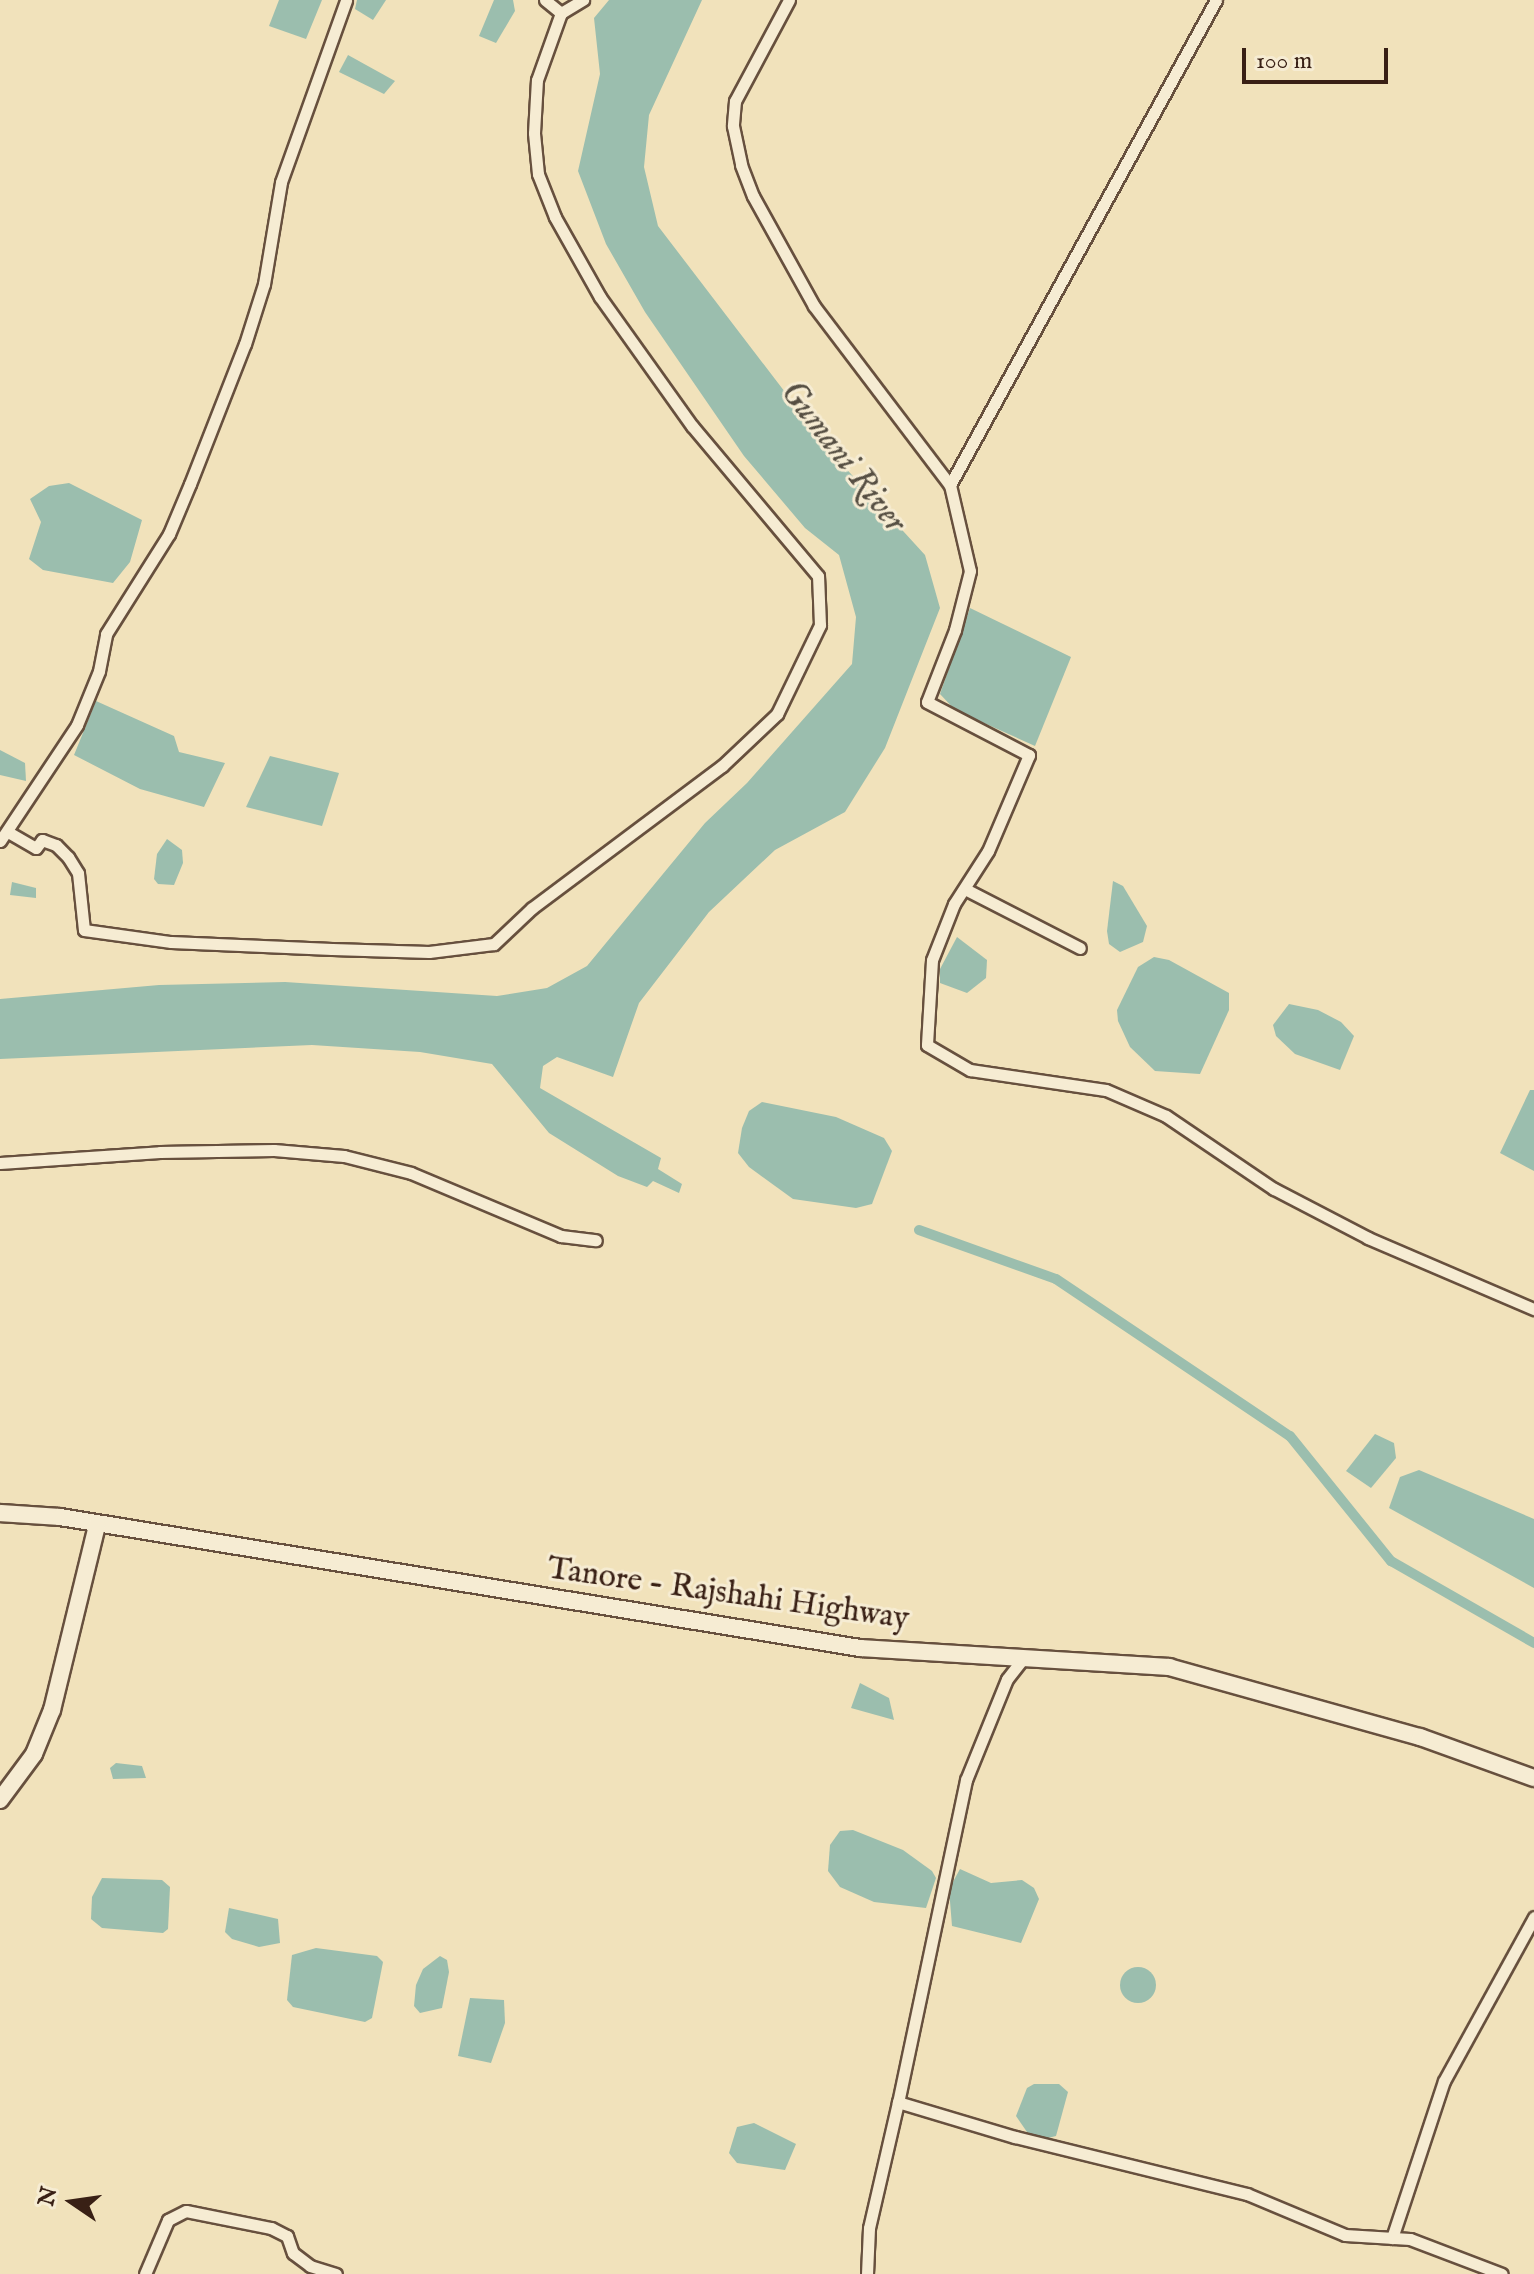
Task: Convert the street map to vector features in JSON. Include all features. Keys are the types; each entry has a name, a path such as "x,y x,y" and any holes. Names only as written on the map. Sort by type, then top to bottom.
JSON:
{"main road":[{"name":"Tanore - Rajshahi Highway","path":"0,1513 97,1525 860,1648 1025,1656 1184,1670 1420,1737 1534,1778"},
{"path":"0,1800 34,1754 52,1710 97,1525"}],"street":[{"path":"346,0 281,182 264,284 245,344 190,484 169,534 106,634 99,671 77,725 4,837 36,848 42,840 56,845 68,857 78,873 84,930 171,942 332,949 429,952 494,944 532,908 722,766 777,714 820,625 818,576 692,426 600,297 555,217 538,174 534,133 537,80 561,13 583,0"},
{"path":"545,0 561,13"},
{"path":"789,0 735,101 733,126 741,165 753,196 814,306 950,485 970,571 955,630 927,702 1029,755 988,851 954,904 932,960 927,1045 970,1070 1118,1095 1166,1116 1274,1189 1368,1238 1534,1309"},
{"path":"950,485 1216,0"},
{"path":"965,889 1080,948"},
{"path":"0,1163 160,1152 274,1150 344,1156 411,1173 561,1236 596,1240"},
{"path":"867,2274 866,2246 966,1780 1007,1679 1025,1656"},
{"path":"1392,2238 1397,2212 1444,2081 1534,1917"},
{"path":"898,2102 1015,2137 1247,2194 1345,2235 1410,2239 1502,2274"},
{"path":"145,2274 168,2220 186,2211 271,2228 287,2236 293,2253 310,2266 336,2274"}],"shaded area":[{"path":"279,0 322,0 306,39 269,26"},
{"path":"357,0 386,0 373,20 355,9"},
{"path":"494,0 513,0 515,11 496,43 479,36"},
{"path":"609,0 702,0 649,115 644,167 658,226 830,451 925,555 940,608 885,748 845,812 775,850 709,912 639,1003 613,1077 557,1057 543,1066 540,1088 661,1158 658,1169 682,1184 679,1193 653,1181 647,1187 618,1176 549,1133 492,1064 420,1052 312,1045 0,1059 0,999 159,985 285,982 497,996 547,988 587,966 705,823 747,783 852,664 856,617 839,555 805,528 744,456 645,312 606,244 578,171 600,74 594,18"},
{"path":"348,55 395,81 384,94 339,72"},
{"path":"69,483 142,520 130,562 113,583 43,570 29,559 41,522 30,499 49,486"},
{"path":"970,608 1071,657 1035,746 955,710 940,694"},
{"path":"96,701 174,736 179,752 225,763 204,807 140,789 74,755"},
{"path":"0,750 25,763 26,781 0,775"},
{"path":"270,756 339,773 322,826 246,807"},
{"path":"167,839 182,850 183,863 174,885 158,884 154,879 157,854"},
{"path":"1113,881 1123,886 1147,926 1143,942 1120,952 1109,944 1107,931"},
{"path":"12,882 36,888 36,898 10,895"},
{"path":"957,937 987,960 986,978 967,993 940,983 940,969"},
{"path":"1154,957 1169,960 1229,993 1229,1010 1200,1074 1155,1071 1130,1047 1118,1021 1117,1010 1138,967"},
{"path":"1289,1004 1318,1010 1341,1022 1354,1036 1340,1070 1295,1054 1276,1036 1273,1025"},
{"path":"1530,1090 1534,1090 1534,1171 1500,1153"},
{"path":"762,1102 836,1117 884,1138 892,1151 872,1204 856,1208 793,1199 749,1167 738,1153 742,1128 749,1111"},
{"path":"1375,1434 1394,1443 1396,1458 1371,1488 1346,1471"},
{"path":"1419,1470 1534,1519 1534,1588 1389,1508 1400,1477"},
{"path":"860,1683 889,1698 894,1720 851,1708"},
{"path":"116,1763 142,1766 146,1778 113,1779 110,1768"},
{"path":"853,1830 903,1850 932,1871 936,1878 926,1908 874,1902 840,1887 828,1871 830,1845 840,1831"},
{"path":"960,1869 991,1883 1022,1880 1034,1888 1039,1899 1021,1943 952,1926 949,1889"},
{"path":"102,1878 162,1880 170,1887 168,1929 163,1933 102,1928 91,1919 92,1897"},
{"path":"229,1908 278,1919 280,1943 259,1947 232,1939 225,1932"},
{"path":"316,1948 377,1956 383,1962 372,2018 365,2022 293,2007 287,2000 292,1955"},
{"path":"440,1956 447,1960 449,1972 442,2008 420,2013 414,2006 416,1985 423,1969"},
{"path":"1138,1967 1150,1973 1156,1985 1150,1997 1138,2003 1126,1997 1120,1985 1126,1973"},
{"path":"470,1998 504,2000 505,2023 491,2063 458,2056"},
{"path":"1034,2084 1059,2084 1068,2092 1056,2136 1044,2139 1027,2132 1016,2116 1027,2088"},
{"path":"754,2123 796,2144 785,2170 737,2163 729,2153 737,2127"}],"waterway":[{"path":"919,1230 1056,1279 1290,1436 1391,1561 1534,1643"}],"water label":[{"name":"Gumani River","path":"843,457"}]}
